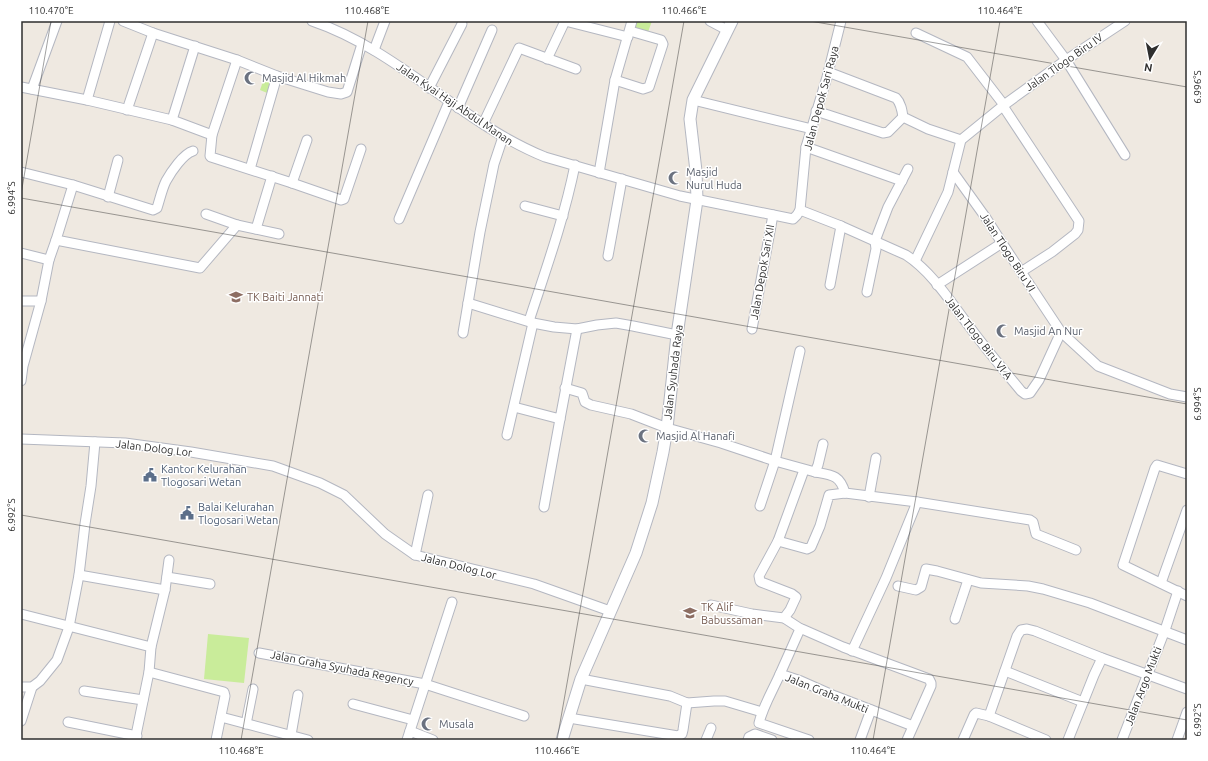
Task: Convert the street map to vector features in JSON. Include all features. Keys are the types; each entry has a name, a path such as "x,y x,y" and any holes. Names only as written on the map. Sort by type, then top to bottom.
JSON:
{"street":[{"path":"32,89 57,21"},
{"path":"87,100 110,21"},
{"path":"123,21 148,28 277,76 328,92 345,94 347,92 362,44"},
{"path":"374,50 385,21"},
{"path":"547,59 565,21 661,40 663,44 649,87 643,89 615,80"},
{"path":"599,173 615,80 632,21"},
{"path":"710,21 729,26"},
{"name":"Jalan Depok Sari Raya","path":"800,210 806,147 841,21"},
{"path":"1037,21 1066,60 1125,155"},
{"name":"Jalan Tlogo Biru IV","path":"961,140 1004,105 1066,60 1125,21"},
{"name":"Jalan Kyai Haji Abdul Manan","path":"318,22 374,50 503,138 528,150 545,157 599,173 697,200"},
{"path":"429,88 462,24"},
{"name":"Jalan Syuhada Raya","path":"562,740 581,679 636,552 652,503 667,428 677,336 697,200 696,171 690,119 693,100 729,26"},
{"path":"127,110 148,28"},
{"path":"458,108 492,30"},
{"path":"916,33 967,56 1004,105 1079,221 1078,230 1052,252 1021,272"},
{"path":"172,120 195,46"},
{"path":"483,124 519,48 576,69"},
{"path":"237,60 212,135 210,156 272,176 338,200 343,200 360,149"},
{"path":"828,72 896,98 900,105 903,117"},
{"path":"250,169 277,76"},
{"path":"21,87 87,100 172,120 212,135"},
{"path":"693,100 812,129"},
{"path":"399,219 449,102"},
{"path":"816,111 883,133 888,132 903,117"},
{"path":"903,117 961,140 948,192 915,261"},
{"path":"463,333 480,232 494,164 503,138"},
{"path":"292,183 307,140"},
{"path":"806,147 902,180"},
{"path":"21,172 73,184 149,210 156,210 166,181 184,156 188,152 193,151"},
{"path":"108,196 118,160"},
{"path":"507,435 531,322 563,216 575,165"},
{"path":"867,292 876,249 875,241 888,207 908,169"},
{"name":"Jalan Tlogo Biru VI","path":"953,172 986,218 1060,332 1098,366 1170,394 1187,397"},
{"path":"256,229 272,176"},
{"path":"608,256 622,179"},
{"path":"21,381 22,366 41,301 49,260 73,184"},
{"path":"697,200 793,218 800,210"},
{"path":"525,206 563,216"},
{"name":"Jalan Tlogo Biru VI A","path":"800,210 875,241 906,255 915,261 937,285 987,350 1025,394 1030,393 1039,380 1060,332"},
{"path":"206,214 237,225 279,234"},
{"name":"Jalan Depok Sari XII","path":"752,329 773,215"},
{"path":"56,240 200,268 237,225"},
{"path":"830,285 841,226"},
{"path":"937,285 1002,243"},
{"path":"21,253 49,260"},
{"path":"21,301 41,301"},
{"path":"468,303 531,322 577,329 616,323 677,336"},
{"path":"544,507 577,329"},
{"path":"760,506 774,461 800,351"},
{"path":"565,388 582,393 585,402 591,405 631,414 667,428 721,443 804,470 831,475 838,478 845,494"},
{"path":"514,407 560,419"},
{"name":"Jalan Dolog Lor","path":"21,439 125,443 273,466 320,483 344,495 386,534 415,555 534,584 610,611"},
{"path":"21,721 32,687 40,681 57,660 69,627 79,575 91,486 95,442"},
{"path":"815,472 823,444"},
{"path":"868,497 876,458"},
{"path":"1187,474 1157,465 1123,564 1126,568 1187,596"},
{"path":"784,618 790,610 796,597 760,581 759,576 778,540 804,470"},
{"path":"778,540 808,549 811,547 820,526 829,495 845,494 917,502 1030,520 1033,522 1036,534 1039,536 1076,550"},
{"path":"415,555 428,495"},
{"path":"852,651 886,578 917,502"},
{"path":"1161,583 1187,510"},
{"path":"68,722 136,738 148,672 150,647 165,590 169,560"},
{"path":"898,586 916,590 921,587 926,569 940,571 981,583 1028,586 1090,603 1187,640"},
{"path":"79,575 165,590"},
{"path":"167,577 210,584"},
{"path":"955,619 968,580"},
{"name":"Jalan Argo Mukti","path":"1122,740 1178,592"},
{"name":"Jalan Graha Syuhada Regency","path":"433,740 408,736 452,602"},
{"path":"711,605 752,614 784,618 800,629 852,651 926,678 930,681 931,686 913,726 910,739"},
{"path":"21,614 150,647"},
{"name":"Jalan Graha Mukti","path":"800,629 780,674 801,680 913,726"},
{"path":"989,716 1017,636 1021,630 1027,629 1146,675 1187,688"},
{"name":"Jalan Graha Syuhada Regency","path":"259,653 425,684 524,716"},
{"path":"1068,740 1102,658"},
{"path":"1005,671 1083,702"},
{"path":"148,672 224,692 225,696 216,740"},
{"path":"780,674 762,712 759,723 809,740"},
{"path":"581,679 670,696 687,703 714,700 725,701 762,712"},
{"path":"21,687 32,687"},
{"path":"246,724 253,689"},
{"path":"84,691 143,700"},
{"path":"291,735 298,695"},
{"path":"569,718 678,736 682,734 687,703"},
{"path":"353,704 413,720"},
{"path":"860,740 871,710"},
{"path":"1180,739 1187,712"},
{"path":"963,740 976,713 989,716 1046,740"},
{"path":"220,718 308,740"},
{"path":"706,740 711,728"},
{"path":"751,737 772,740"}],"green space":[{"path":"637,21 652,21 648,32 634,28"},
{"path":"266,73 278,77 272,95 260,90"},
{"path":"208,634 249,638 244,683 204,679"}],"place":[{"name":"Masjid Al Hikmah","path":"251,78"},
{"name":"Masjid Nurul Huda","path":"675,178"},
{"name":"TK Baiti Jannati","path":"236,297"},
{"name":"Masjid An Nur","path":"1003,331"},
{"name":"Masjid Al Hanafi","path":"645,436"},
{"name":"Kantor Kelurahan Tlogosari Wetan","path":"150,475"},
{"name":"Balai Kelurahan Tlogosari Wetan","path":"187,513"},
{"name":"TK Alif Babussaman","path":"690,613"},
{"name":"Musala","path":"428,724"}]}
